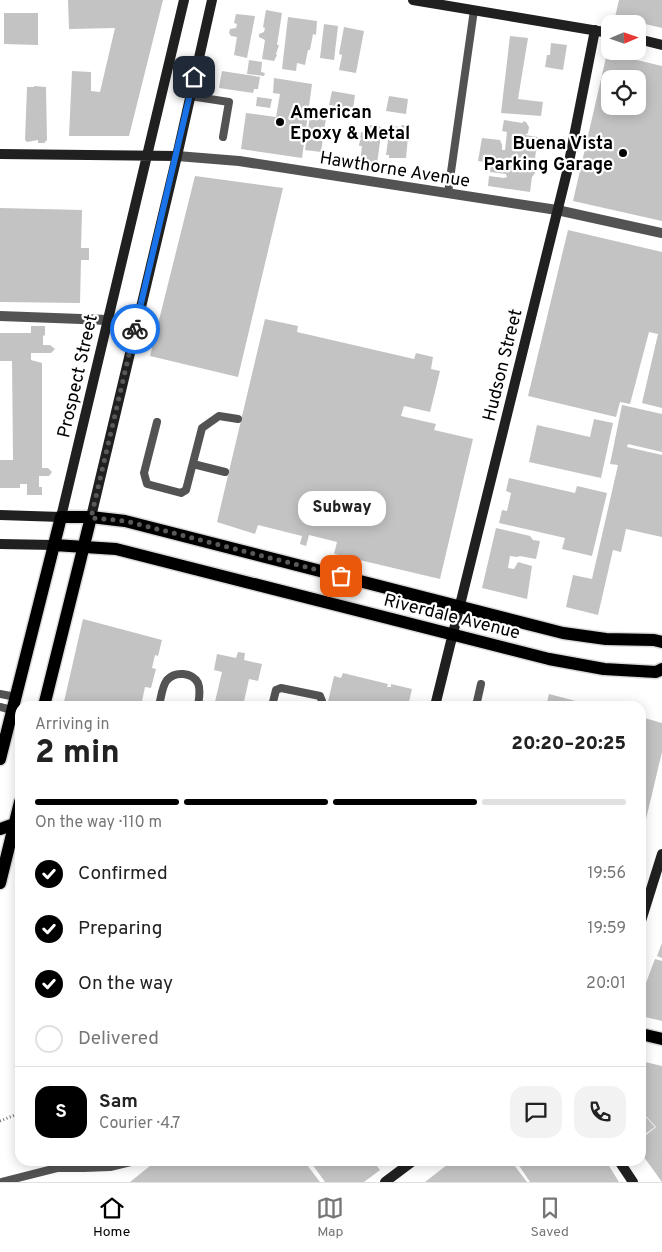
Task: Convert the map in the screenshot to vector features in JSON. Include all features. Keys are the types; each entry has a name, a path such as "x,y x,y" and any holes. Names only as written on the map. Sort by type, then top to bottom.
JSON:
{"main road":[{"name":"Riverdale Avenue","path":"61,517 126,521 563,633 606,639 654,640 662,642"},
{"name":"Prospect Street","path":"0,759 9,705 61,517"},
{"path":"45,701 91,518"},
{"name":"Riverdale Avenue","path":"54,545 116,549 549,659 604,670 656,672 662,669"},
{"path":"0,829 15,824"},
{"path":"0,883 15,830"},
{"path":"646,1035 662,1039"}],"street":[{"name":"Prospect Street","path":"61,517 184,0"},
{"path":"91,518 212,0"},
{"path":"413,0 601,31"},
{"name":"Hudson Street","path":"436,701 567,172 595,30"},
{"path":"646,42 662,45"},
{"name":"Hawthorne Avenue","path":"0,154 147,155 239,161 557,210 662,233"},
{"path":"0,316 108,320 136,326"},
{"name":"Riverdale Avenue","path":"0,515 61,517"},
{"name":"Riverdale Avenue","path":"0,544 54,545"},
{"path":"646,905 662,854"},
{"path":"385,1182 406,1166"},
{"path":"622,1166 633,1182"}],"lane":[{"path":"448,193 474,10"},
{"path":"190,96 229,102 223,137"},
{"path":"157,422 144,473 147,484 181,493 186,490 202,428 218,416 238,419"},
{"path":"193,464 225,472"},
{"path":"160,701 165,684 173,675 181,674 191,676 198,682 198,701"},
{"path":"477,701 481,684"},
{"path":"273,701 276,690 281,688 320,696 322,701"},
{"path":"0,694 9,705"},
{"path":"2,1182 56,1168 114,1166"}],"path":[{"path":"0,1121 15,1115"}],"building":[{"path":"68,0 163,0 129,136 69,136 72,71 91,72 91,91 100,92 115,28 69,29"},
{"path":"619,0 662,0 662,28 646,24 646,15 615,15"},
{"path":"266,10 282,13 277,45 279,45 274,61 262,59 265,40 259,37 259,34 264,32"},
{"path":"4,13 38,13 38,45 4,44"},
{"path":"236,14 255,16 247,58 234,55 237,37 231,36 229,33 230,29 236,28 237,24 234,23"},
{"path":"288,17 317,21 316,35 313,34 305,65 297,63 296,71 282,69"},
{"path":"324,24 338,26 334,60 320,58"},
{"path":"344,27 364,31 356,73 339,70 342,55 339,54"},
{"path":"510,36 528,38 518,99 543,102 541,116 501,113"},
{"path":"551,43 567,45 563,70 545,67 547,55 550,55"},
{"path":"249,60 262,62 261,72 265,73 264,76 247,74"},
{"name":"Buena Vista Parking Garage","path":"605,60 637,60 662,66 662,221 573,201 601,79 601,115 646,115 646,70 603,70"},
{"path":"222,71 260,77 258,89 254,89 253,93 219,88"},
{"path":"274,78 312,84 302,158 241,149 246,113 276,117 280,94 273,93"},
{"path":"27,87 46,87 47,140 44,143 38,143 38,140 27,142 25,140"},
{"path":"332,91 355,95 353,109 329,105"},
{"path":"389,96 408,99 406,114 386,111"},
{"path":"257,97 272,99 270,108 256,106"},
{"path":"311,109 327,111 321,152 305,150"},
{"path":"504,120 526,122 529,127 528,133 525,135 538,137 535,158 541,162 532,177 530,192 488,186 489,176 504,178 507,177 506,174 490,172 491,163 478,161 482,138 500,140 502,150 505,150 507,132 502,131"},
{"path":"370,125 382,127 377,164 360,162 362,146 359,146 361,132 369,133"},
{"path":"402,125 409,126 406,158 389,158 389,155 386,155 390,126 401,127"},
{"path":"195,176 283,188 238,377 150,356"},
{"path":"0,208 82,210 81,248 89,248 89,260 81,260 80,303 0,302"},
{"path":"568,230 662,252 662,408 642,403 658,334 649,332 630,404 620,402 616,417 528,396"},
{"path":"265,319 298,326 297,332 414,359 416,353 433,357 431,369 440,371 430,412 404,406 401,416 436,424 434,430 473,439 440,579 334,554 337,542 309,535 306,546 300,544 302,536 258,525 255,534 217,522"},
{"path":"31,326 45,326 43,345 50,345 55,349 51,353 31,353 31,360 42,363 42,468 48,468 52,472 49,476 39,476 39,487 42,487 42,495 27,495 27,484 20,484 20,488 0,488 0,460 13,460 13,458 12,361 0,361 0,333 31,333"},
{"path":"622,405 662,414 662,452 628,444 627,447 662,455 662,537 626,529 621,552 613,550 598,615 566,607 573,575 592,579 618,465 610,464"},
{"path":"594,419 613,423 601,478 529,462 537,425 590,437"},
{"path":"509,478 575,493 577,486 607,493 592,556 562,549 565,538 499,523 502,510 507,511 511,493 506,491"},
{"path":"496,528 530,536 533,540 540,541 536,559 510,556 508,568 514,569 518,562 532,566 527,599 482,588"},
{"path":"83,619 162,640 158,656 155,655 152,668 156,669 151,688 145,687 142,701 64,701"},
{"path":"238,652 245,653 244,660 262,664 258,681 249,679 244,701 215,701 222,672 214,670 217,654 236,658"},
{"path":"343,673 388,684 387,687 391,687 391,684 412,689 409,701 328,701 334,676 341,678"},
{"path":"549,694 576,701 547,701"},
{"path":"646,718 662,723 662,752 646,819"},
{"path":"662,943 662,958 657,956"},
{"path":"655,959 662,961 662,1021 646,1017 646,983"},
{"path":"646,1062 662,1066 662,1182 646,1160 646,1135 656,1127 646,1116"},
{"path":"646,1117 655,1127 646,1133"},
{"path":"150,1166 308,1166 320,1182 130,1182"},
{"path":"314,1166 377,1166 380,1170 364,1182 325,1182"},
{"path":"446,1166 515,1166 527,1182 425,1182"},
{"path":"519,1166 609,1166 619,1182 530,1182"}],"way so far":[{"path":"135,329 91,518 126,521 341,576"}],"place":[{"name":"American Epoxy & Metal","path":"280,122"},
{"name":"Buena Vista Parking Garage","path":"623,153"},
{"name":"Subway","path":"341,576"}],"route":[{"path":"135,329 194,77"}]}
